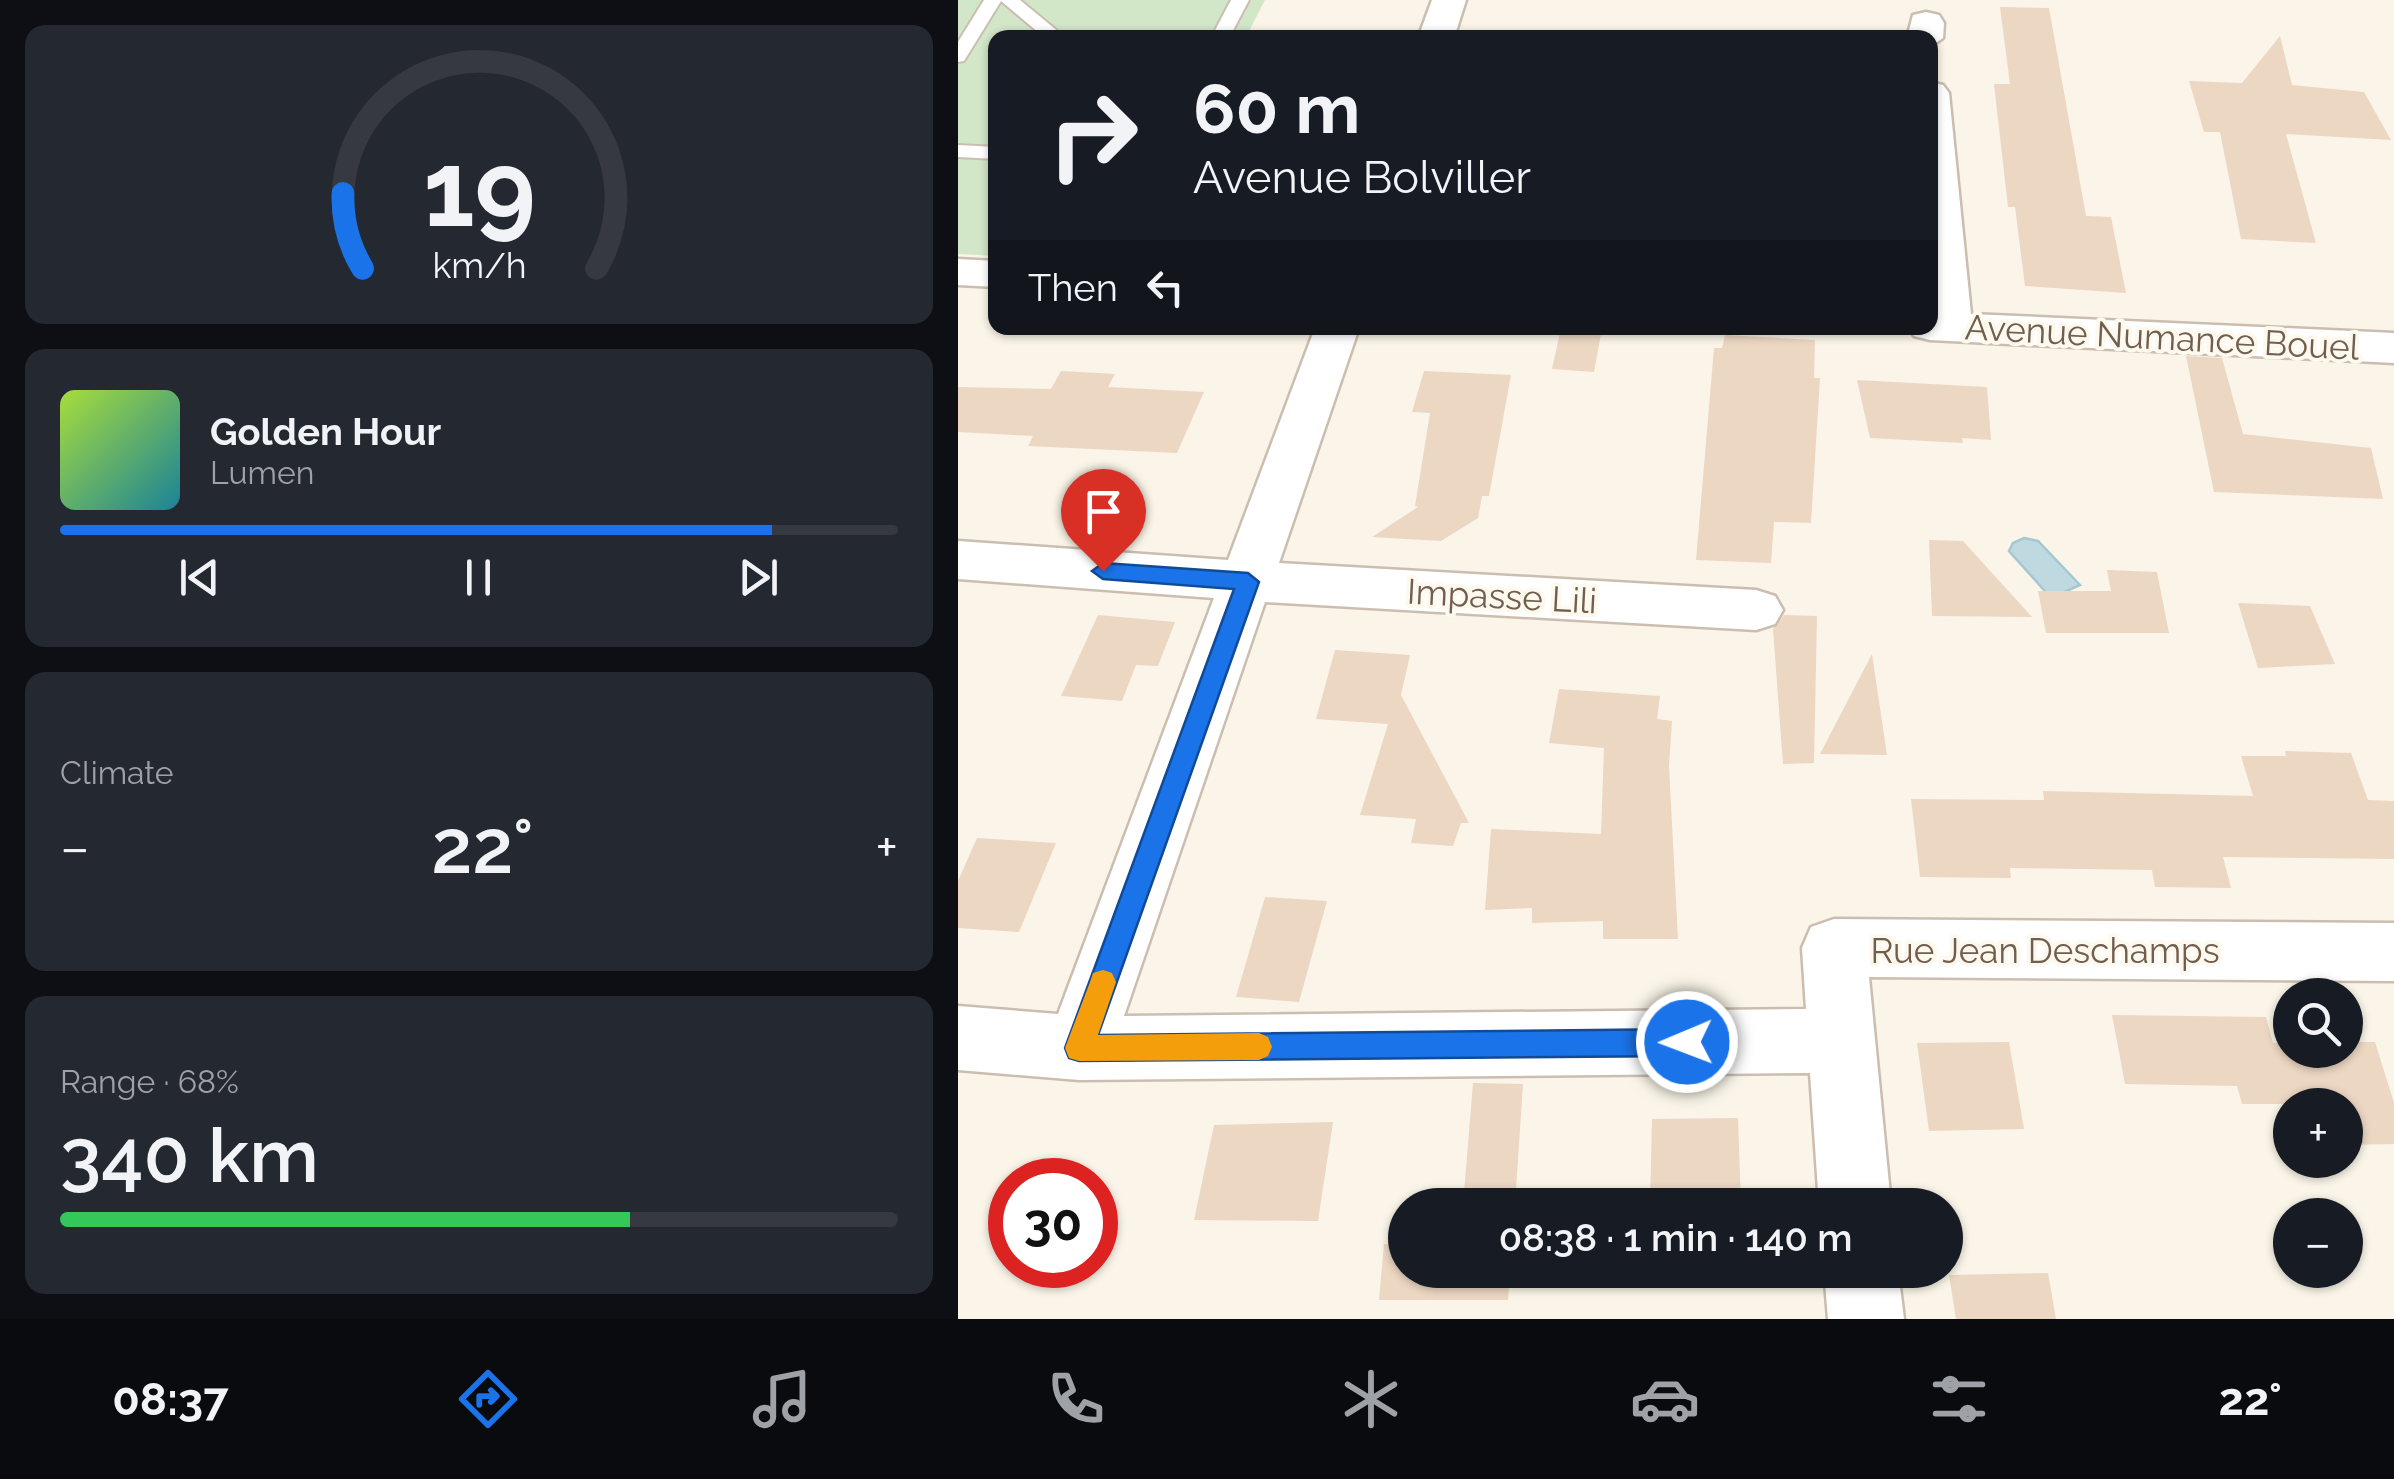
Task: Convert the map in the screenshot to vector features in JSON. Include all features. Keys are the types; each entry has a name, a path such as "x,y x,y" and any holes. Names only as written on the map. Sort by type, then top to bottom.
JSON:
{"street":[{"path":"1439,30 1449,0"},
{"path":"958,272 988,274"},
{"path":"1938,280 1940,327"},
{"name":"Avenue Numance Bouel","path":"1940,327 2394,348"},
{"path":"1079,1048 1335,335"},
{"name":"Impasse Lili","path":"958,560 1248,582 1756,610"},
{"name":"Rue Jean Deschamps","path":"1853,1188 1834,948 2394,952"},
{"path":"958,1038 1079,1048 1839,1041"},
{"path":"1863,1288 1866,1319"}],"lane":[{"path":"958,57 993,0"},
{"path":"1009,0 1047,30"},
{"path":"1224,30 1240,0"},
{"path":"958,151 988,153"}],"green space":[{"path":"958,0 1265,0 1250,30 988,30 988,256 958,254"}],"water":[{"path":"2024,538 2038,541 2080,585 2051,598 2009,551 2013,543"}],"building":[{"path":"2000,7 2049,8 2086,216 2111,217 2126,293 2025,286 2015,207 2008,207 1994,84 2010,84"},
{"path":"2280,36 2292,85 2364,92 2391,140 2286,134 2316,243 2241,239 2220,132 2204,132 2189,81 2242,83"},
{"path":"1559,335 1601,335 1594,372 1552,369"},
{"path":"1725,335 1815,340 1814,378 1820,378 1811,523 1774,522 1771,563 1696,560 1714,348 1722,348"},
{"path":"2186,356 2222,358 2243,434 2371,448 2383,499 2214,492"},
{"path":"1061,371 1115,374 1108,387 1204,392 1177,453 1028,446 1033,436 958,432 958,387 1051,389"},
{"path":"1424,371 1511,375 1489,496 1482,496 1478,518 1441,541 1372,537 1418,507 1415,506 1430,413 1412,412"},
{"path":"1857,380 1987,387 1991,440 1962,438 1963,443 1870,438"},
{"path":"1929,540 1963,541 2032,617 1932,616"},
{"path":"2107,570 2157,572 2169,633 2046,633 2038,591 2111,591"},
{"path":"2238,603 2310,606 2335,664 2258,668"},
{"path":"1098,615 1175,622 1158,666 1136,665 1122,701 1061,696"},
{"path":"1784,615 1817,616 1814,763 1783,764 1773,629"},
{"path":"1335,650 1410,655 1401,695 1469,823 1461,823 1453,846 1411,843 1416,819 1360,815 1388,724 1316,719"},
{"path":"1872,654 1887,755 1820,754"},
{"path":"1559,689 1660,696 1657,719 1672,721 1669,766 1678,939 1603,939 1603,921 1532,923 1532,908 1485,910 1491,829 1601,834 1604,748 1549,743"},
{"path":"2285,751 2351,753 2368,800 2395,801 2395,859 2223,857 2231,888 2155,887 2152,870 2010,868 2011,878 1920,877 1911,799 2044,800 2043,791 2253,796 2241,756 2286,756"},
{"path":"977,838 1056,843 1019,932 958,928 958,881"},
{"path":"1265,897 1327,901 1299,1002 1236,997"},
{"path":"2112,1015 2266,1017 2273,1043 2273,1068 2363,1068 2363,1042 2375,1042 2395,1106 2395,1144 2363,1145 2363,1088 2273,1088 2273,1104 2242,1104 2237,1086 2125,1084"},
{"path":"2009,1042 2024,1129 1929,1131 1917,1043"},
{"path":"1473,1083 1523,1084 1516,1188 1464,1188"},
{"path":"1738,1118 1740,1188 1650,1188 1652,1119"},
{"path":"1333,1122 1318,1221 1194,1220 1214,1125"},
{"path":"1384,1244 1388,1244 1388,1288 1509,1288 1508,1300 1379,1300"},
{"path":"2048,1273 2056,1319 1956,1319 1951,1288 1963,1288 1963,1275"}],"slow traffic":[{"path":"1103,982 1079,1048 1259,1047"}],"route":[{"path":"1103,571 1248,582 1079,1048 1687,1042"}]}
